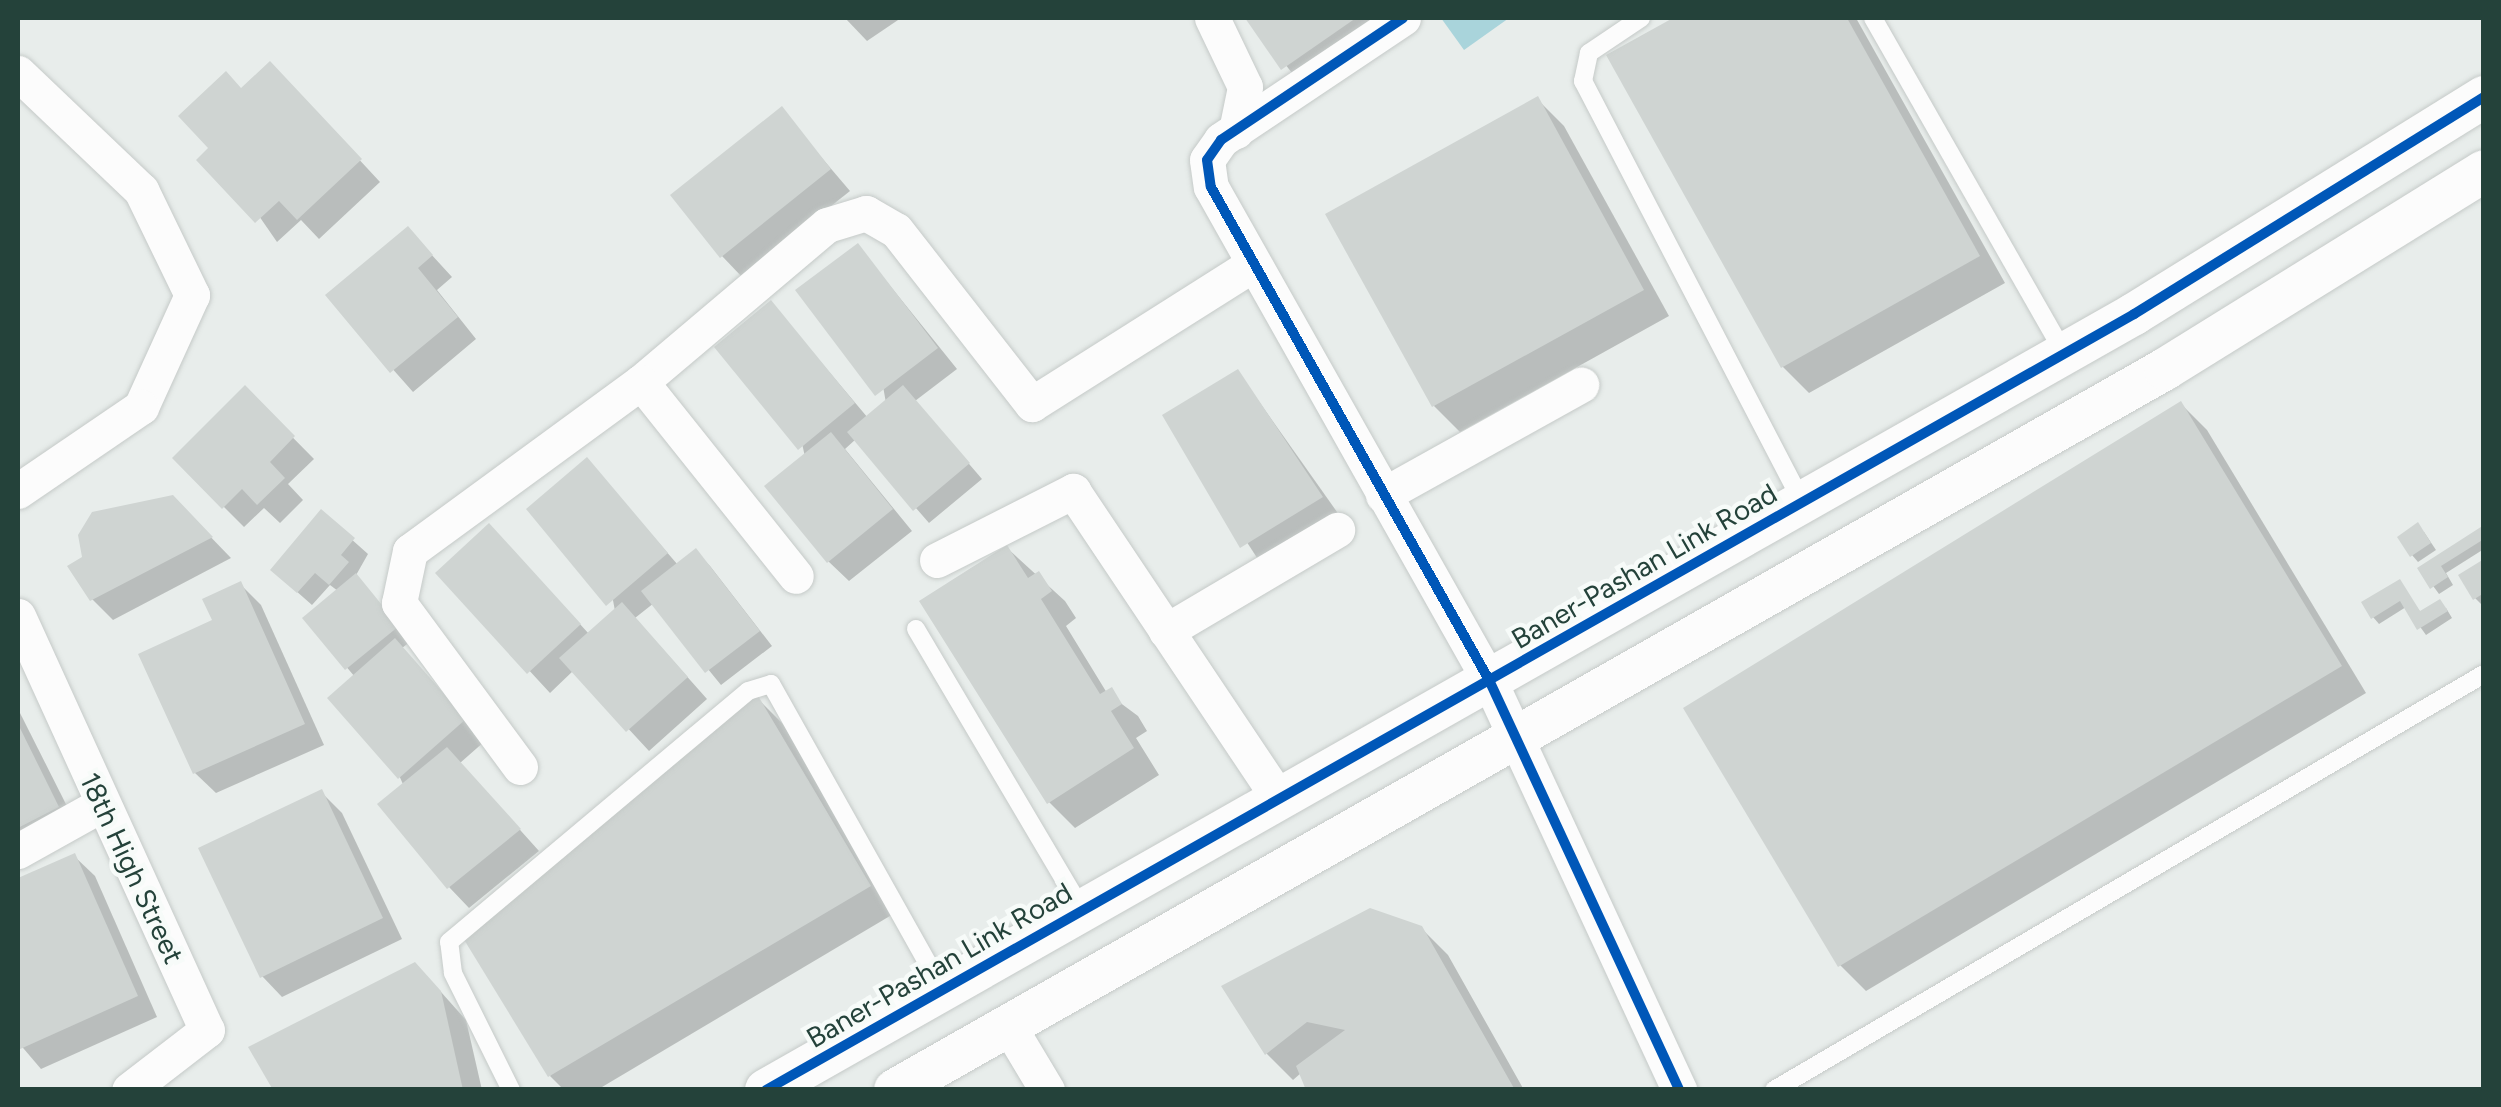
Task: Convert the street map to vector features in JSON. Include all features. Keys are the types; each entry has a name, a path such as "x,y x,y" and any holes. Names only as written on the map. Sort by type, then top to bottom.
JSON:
{"street":[{"path":"1212,18 1245,87 1236,131"},
{"path":"1403,18 1236,131 1207,160 1250,266 1489,680 1679,1090"},
{"path":"18,73 141,190 192,295 141,408 18,491"},
{"name":"Baner-Pashan Link Road","path":"766,1090 2064,354 2484,96"},
{"path":"895,1090 2166,369 2484,171"},
{"path":"520,767 400,603 410,551 641,382 828,225 866,213 896,230 1032,404 1250,266"},
{"path":"641,382 796,576"},
{"path":"1383,496 1581,385"},
{"path":"937,560 1073,490 1279,799"},
{"path":"1166,631 1337,530"},
{"name":"18th High Street","path":"18,616 207,1030 130,1090"},
{"path":"18,851 102,804"},
{"path":"1008,1025 1047,1090"}],"lane":[{"path":"1641,18 1589,53 1582,81 1802,502"},
{"path":"1873,18 2064,354"},
{"path":"916,629 1082,910"},
{"path":"1774,1090 2484,674"},
{"path":"511,1090 453,973 449,942 748,690 771,684 942,990"}],"water":[{"path":"1441,18 1509,18 1464,50"}],"building":[{"path":"1245,18 1356,18 1281,70"},
{"path":"1673,18 1847,18 1980,256 1781,368 1606,55"},
{"path":"270,61 362,159 297,220 279,201 255,223 196,160 208,148 178,116 226,71 241,88"},
{"path":"1538,96 1644,290 1432,407 1325,214"},
{"path":"782,106 831,169 720,258 670,195"},
{"path":"408,226 433,255 418,268 458,317 390,373 325,295"},
{"path":"858,243 938,348 875,396 795,290"},
{"path":"771,300 855,403 798,450 714,347"},
{"path":"1238,369 1323,497 1240,548 1162,415"},
{"path":"245,385 295,436 270,462 285,478 257,505 242,489 222,509 172,458"},
{"path":"903,385 970,463 913,511 847,432"},
{"path":"2181,401 2342,666 1838,967 1683,708"},
{"path":"831,432 893,509 827,563 764,486"},
{"path":"587,457 668,553 606,606 526,509"},
{"path":"173,495 213,537 90,601 67,566 82,557 78,535 92,512"},
{"path":"321,509 355,538 341,555 349,562 329,585 315,573 297,593 270,570"},
{"path":"2418,522 2431,543 2410,557 2397,537"},
{"path":"489,523 581,624 527,674 435,573"},
{"path":"2484,525 2484,539 2441,566 2448,577 2430,589 2417,568"},
{"path":"1007,545 1028,578 1039,571 1052,591 1041,599 1100,694 1112,687 1122,704 1111,711 1134,748 1047,804 919,601"},
{"path":"696,548 760,631 705,673 641,591"},
{"path":"2484,559 2484,593 2473,600 2458,575"},
{"path":"356,573 399,626 345,670 302,618"},
{"path":"2400,579 2420,611 2440,599 2448,611 2417,630 2400,601 2371,619 2361,602"},
{"path":"241,581 305,724 193,774 138,654 212,620 202,599"},
{"path":"622,602 688,677 626,732 559,658"},
{"path":"395,638 466,719 398,779 327,698"},
{"path":"757,694 871,886 548,1077 463,938"},
{"path":"18,724 59,807 18,828"},
{"path":"447,747 521,829 447,889 377,804"},
{"path":"322,789 383,918 260,978 198,848"},
{"path":"75,853 138,996 18,1050 18,878"},
{"path":"1370,908 1422,926 1515,1090 1306,1090 1296,1066 1345,1030 1307,1022 1265,1055 1221,986"},
{"path":"415,962 441,991 463,1090 273,1090 248,1047"}],"cycle path":[{"path":"1403,18 1221,140 1207,160 1211,187 1489,680 1679,1090"},
{"path":"766,1090 2134,314 2484,97"}]}
